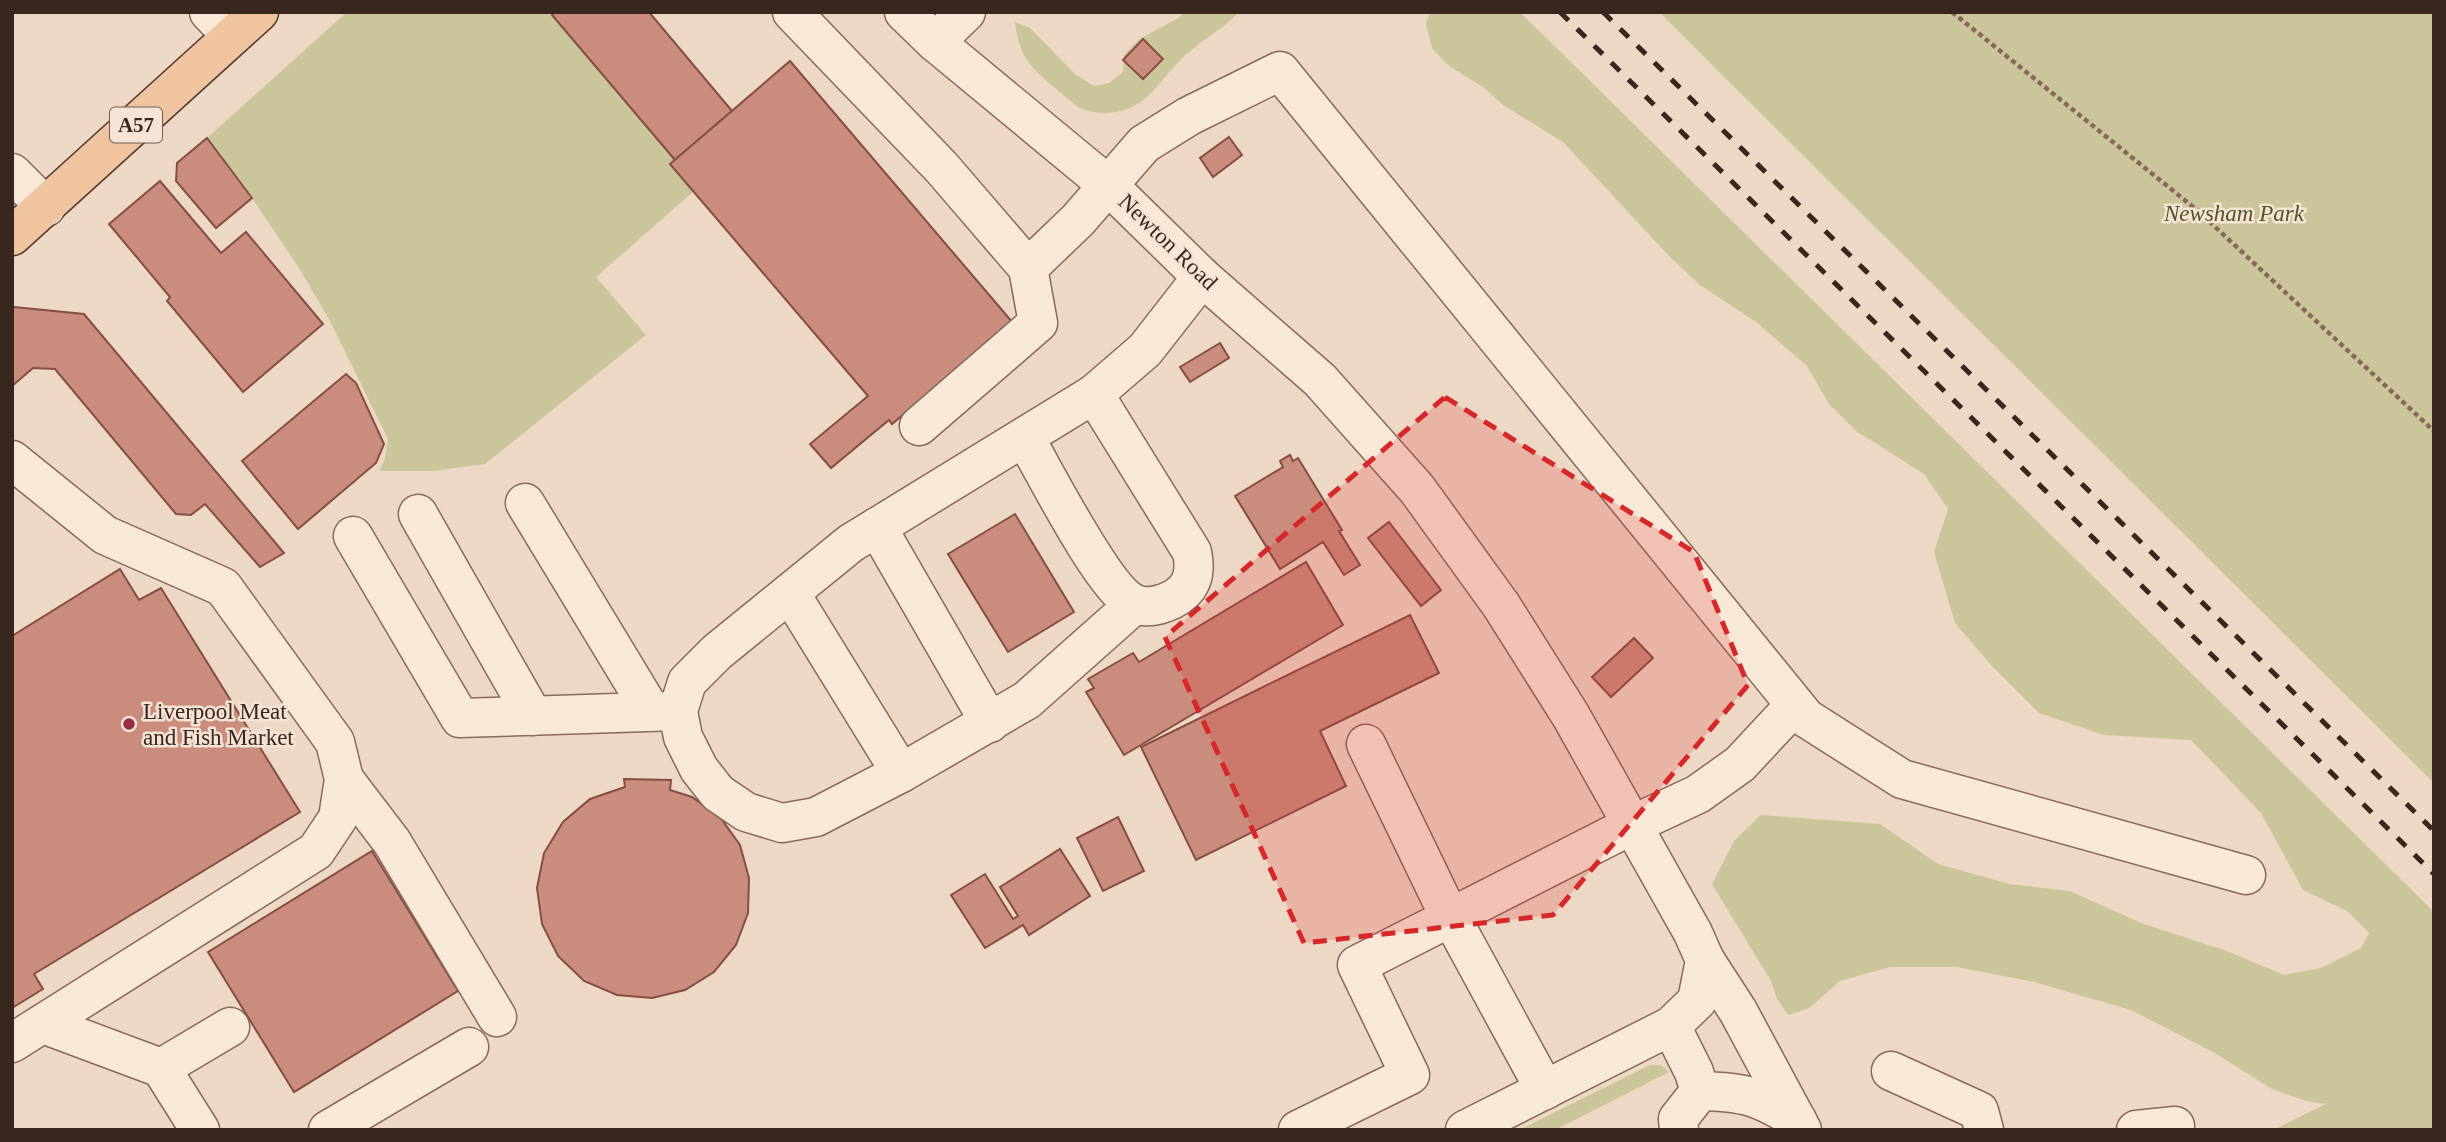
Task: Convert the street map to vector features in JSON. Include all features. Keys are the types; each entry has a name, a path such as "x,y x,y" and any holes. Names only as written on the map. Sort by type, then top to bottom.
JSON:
{"main road":[{"name":"A57","path":"12,236 46,207 234,20"}],"street":[{"path":"792,12 942,168 1028,268 1038,323 919,426"},
{"name":"Newton Road","path":"904,12 935,42 1109,186 1202,277 1320,380 1417,489 1501,605 1571,716 1693,933 1705,960 1738,1011 1800,1125"},
{"path":"935,42 967,12"},
{"path":"1028,268 1078,220 1144,144 1189,116 1280,71 1806,718 1902,779 2246,875"},
{"path":"12,173 46,207"},
{"path":"665,711 687,682 717,652 864,535 1094,394 1145,350 1202,277"},
{"path":"1025,438 1104,573 1120,594 1135,604 1151,607 1183,592 1192,579 1195,565 1192,552 1094,394"},
{"path":"12,460 105,535 223,587 335,742 344,779 338,818 316,851 28,1033"},
{"path":"525,503 684,737 699,769 718,793 747,812 782,823 816,817 990,723 1027,700 1135,604"},
{"path":"418,514 533,716"},
{"path":"864,535 990,723"},
{"path":"353,537 460,718 665,711"},
{"path":"790,593 901,773"},
{"path":"1298,1130 1410,1075 1357,965 1698,794 1740,764 1795,705"},
{"path":"1366,744 1440,897 1545,1090"},
{"path":"344,779 392,842 497,1017"},
{"path":"1465,1130 1671,1026 1697,1001 1705,960"},
{"path":"1671,1026 1694,1072 1681,1117"},
{"path":"161,1068 230,1027"},
{"path":"28,1033 161,1068 200,1130"},
{"path":"328,1130 469,1047"},
{"path":"1891,1071 1979,1111 1984,1130"},
{"path":"1681,1117 1730,1091 1765,1100 1800,1125"},
{"path":"2136,1130 2175,1126"}],"path":[{"path":"1952,12 2197,211 2434,431"}],"highlighted area":[{"path":"1445,397 1694,552 1748,685 1553,915 1304,943 1165,637"}],"green space":[{"path":"347,12 549,12 675,160 670,165 693,192 596,277 646,335 485,464 433,471 379,471 385,459 388,439 330,321 299,268 252,198 207,138"},
{"path":"1183,12 1239,12 1173,67 1142,101 1125,110 1107,113 1080,108 1039,74 1027,60 1019,44 1015,22 1030,28 1076,75 1094,86 1109,83 1123,72 1124,55 1138,40 1180,17"},
{"path":"1430,12 1520,12 2434,912 2434,1130 2273,1130 2326,1104 2306,1101 2272,1089 2213,1052 2131,1010 2034,982 1957,967 1890,967 1840,981 1809,1008 1788,1015 1777,999 1771,981 1712,884 1734,841 1761,815 1880,824 1938,864 2009,884 2070,891 2141,923 2227,951 2284,975 2321,968 2361,948 2369,933 2347,911 2303,890 2261,813 2191,740 2104,735 2039,713 1991,665 1955,623 1934,552 1948,509 1924,474 1856,431 1829,404 1807,366 1756,322 1700,285 1669,256 1563,142 1503,105 1483,87 1449,66 1432,48 1426,24"},
{"name":"Newsham Park","path":"1659,12 2434,12 2434,783"},
{"path":"1650,1065 1661,1065 1669,1072 1555,1130 1519,1130"}],"building":[{"path":"555,12 649,12 732,111 675,160 552,15"},
{"path":"1143,39 1163,59 1143,79 1123,60"},
{"path":"790,61 1013,323 892,424 889,420 831,468 810,444 868,396 670,164"},
{"path":"1229,137 1242,155 1213,177 1200,158"},
{"path":"207,138 252,198 216,228 176,181 177,163"},
{"path":"160,181 221,253 246,232 323,324 243,392 167,301 170,297 109,224"},
{"path":"14,307 84,314 284,553 260,567 205,504 191,515 176,514 55,369 33,368 12,386"},
{"path":"1220,343 1229,358 1190,382 1180,367"},
{"path":"346,374 356,383 384,444 376,463 298,529 242,461"},
{"path":"1290,455 1293,461 1298,458 1360,565 1344,575 1323,542 1280,569 1235,496 1283,467 1280,461"},
{"path":"1015,514 1074,612 1008,652 948,554"},
{"path":"1389,522 1441,590 1421,606 1368,538"},
{"path":"1306,562 1343,625 1124,755 1086,692 1094,688 1088,679 1133,653 1139,662"},
{"name":"Liverpool Meat and Fish Market","path":"120,569 139,600 161,588 300,812 34,974 43,989 12,1008 12,636"},
{"path":"1410,615 1439,673 1320,731 1346,786 1196,860 1141,747"},
{"path":"1634,638 1653,658 1611,697 1592,677"},
{"path":"624,779 671,780 670,790 692,797 720,817 740,845 749,878 748,913 736,945 714,972 685,990 652,998 617,995 584,981 558,956 542,924 537,888 544,853 563,822 590,799 625,787"},
{"path":"1118,817 1144,871 1103,891 1077,838"},
{"path":"1060,849 1090,896 1029,935 1023,925 985,948 951,895 985,874 1013,919 1018,916 1000,887"},
{"path":"372,851 458,991 294,1092 208,952"}],"railway":[{"path":"1560,12 2434,874"},
{"path":"1603,12 2434,831"}],"place":[{"name":"Liverpool Meat and Fish Market","path":"129,724"}]}
